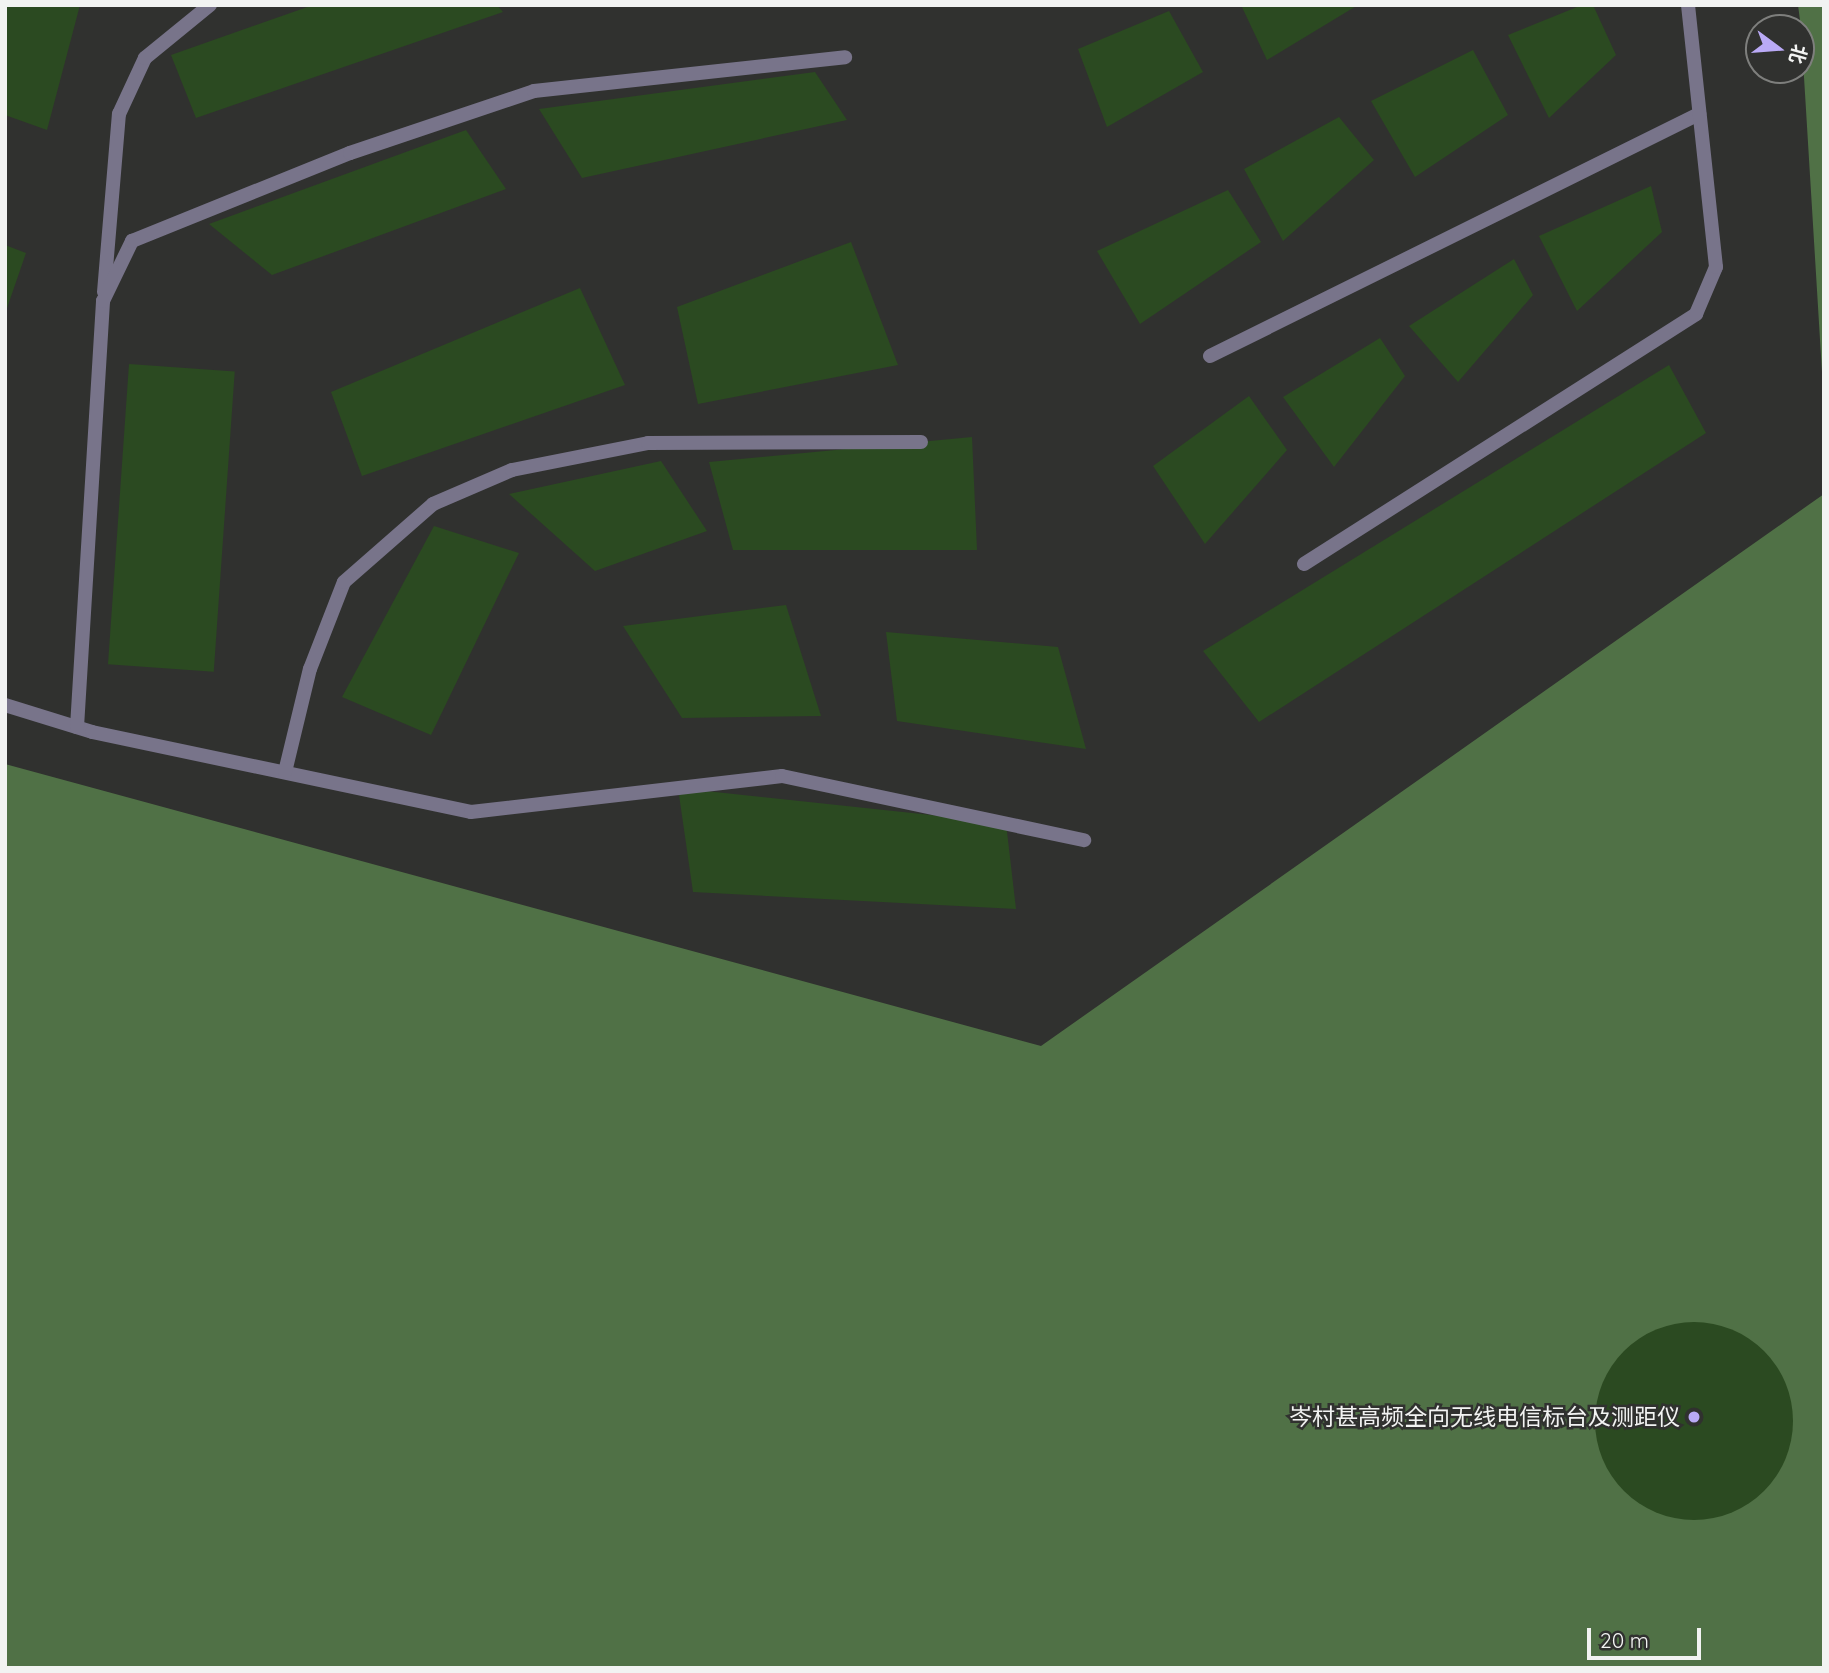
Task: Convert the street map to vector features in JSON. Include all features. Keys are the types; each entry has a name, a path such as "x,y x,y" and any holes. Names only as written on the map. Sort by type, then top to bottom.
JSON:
{"lane":[{"path":"77,727 103,301 119,114 145,58 209,5"},
{"path":"1304,564 1696,314 1716,267 1688,5"},
{"path":"103,301 132,241 350,153 534,91 845,57"},
{"path":"1210,356 1699,114"},
{"path":"285,772 310,669 344,582 433,504 512,470 648,443 921,442"},
{"path":"5,705 77,727 471,812 782,776 1084,840"}],"green space":[{"path":"1798,5 1824,5 1824,405 1804,84 1815,84 1815,14 1799,14"},
{"path":"1824,494 1824,1668 5,1668 5,764 1041,1046"}],"building":[{"path":"5,5 80,5 47,130 5,115"},
{"path":"313,5 497,5 503,12 196,118 171,55"},
{"path":"1241,5 1358,5 1267,60"},
{"path":"1582,5 1593,5 1616,55 1549,118 1508,35"},
{"path":"1169,11 1203,72 1107,127 1078,49"},
{"path":"1473,50 1508,115 1415,177 1371,101"},
{"path":"815,72 847,120 582,178 539,109"},
{"path":"1339,117 1374,160 1283,241 1244,169"},
{"path":"466,130 506,189 272,275 209,224"},
{"path":"1651,186 1662,232 1577,311 1539,236"},
{"path":"1228,190 1261,242 1140,324 1097,251"},
{"path":"851,242 898,365 698,404 677,307"},
{"path":"5,245 26,253 6,311 5,311"},
{"path":"1514,259 1533,295 1458,382 1409,326"},
{"path":"580,288 625,385 362,476 331,392"},
{"path":"1380,338 1405,376 1334,467 1283,397"},
{"path":"129,364 235,371 214,672 108,664"},
{"path":"1669,365 1706,433 1259,722 1203,651"},
{"path":"1249,396 1287,450 1205,544 1153,466"},
{"path":"972,437 977,550 733,550 709,462"},
{"path":"661,461 707,531 595,571 509,494"},
{"path":"434,526 519,553 431,735 342,697"},
{"path":"786,605 821,716 682,718 623,626"},
{"path":"886,632 1058,647 1086,749 897,721"},
{"path":"678,788 1006,823 1016,909 693,892"},
{"name":"岑村甚高频全向无线电信标台及测距仪","path":"1694,1322 1732,1330 1764,1351 1785,1383 1793,1421 1785,1459 1764,1491 1732,1512 1694,1520 1656,1512 1624,1491 1603,1459 1595,1421 1603,1383 1624,1351 1656,1330"}],"place":[{"name":"岑村甚高频全向无线电信标台及测距仪","path":"1694,1417"}]}
